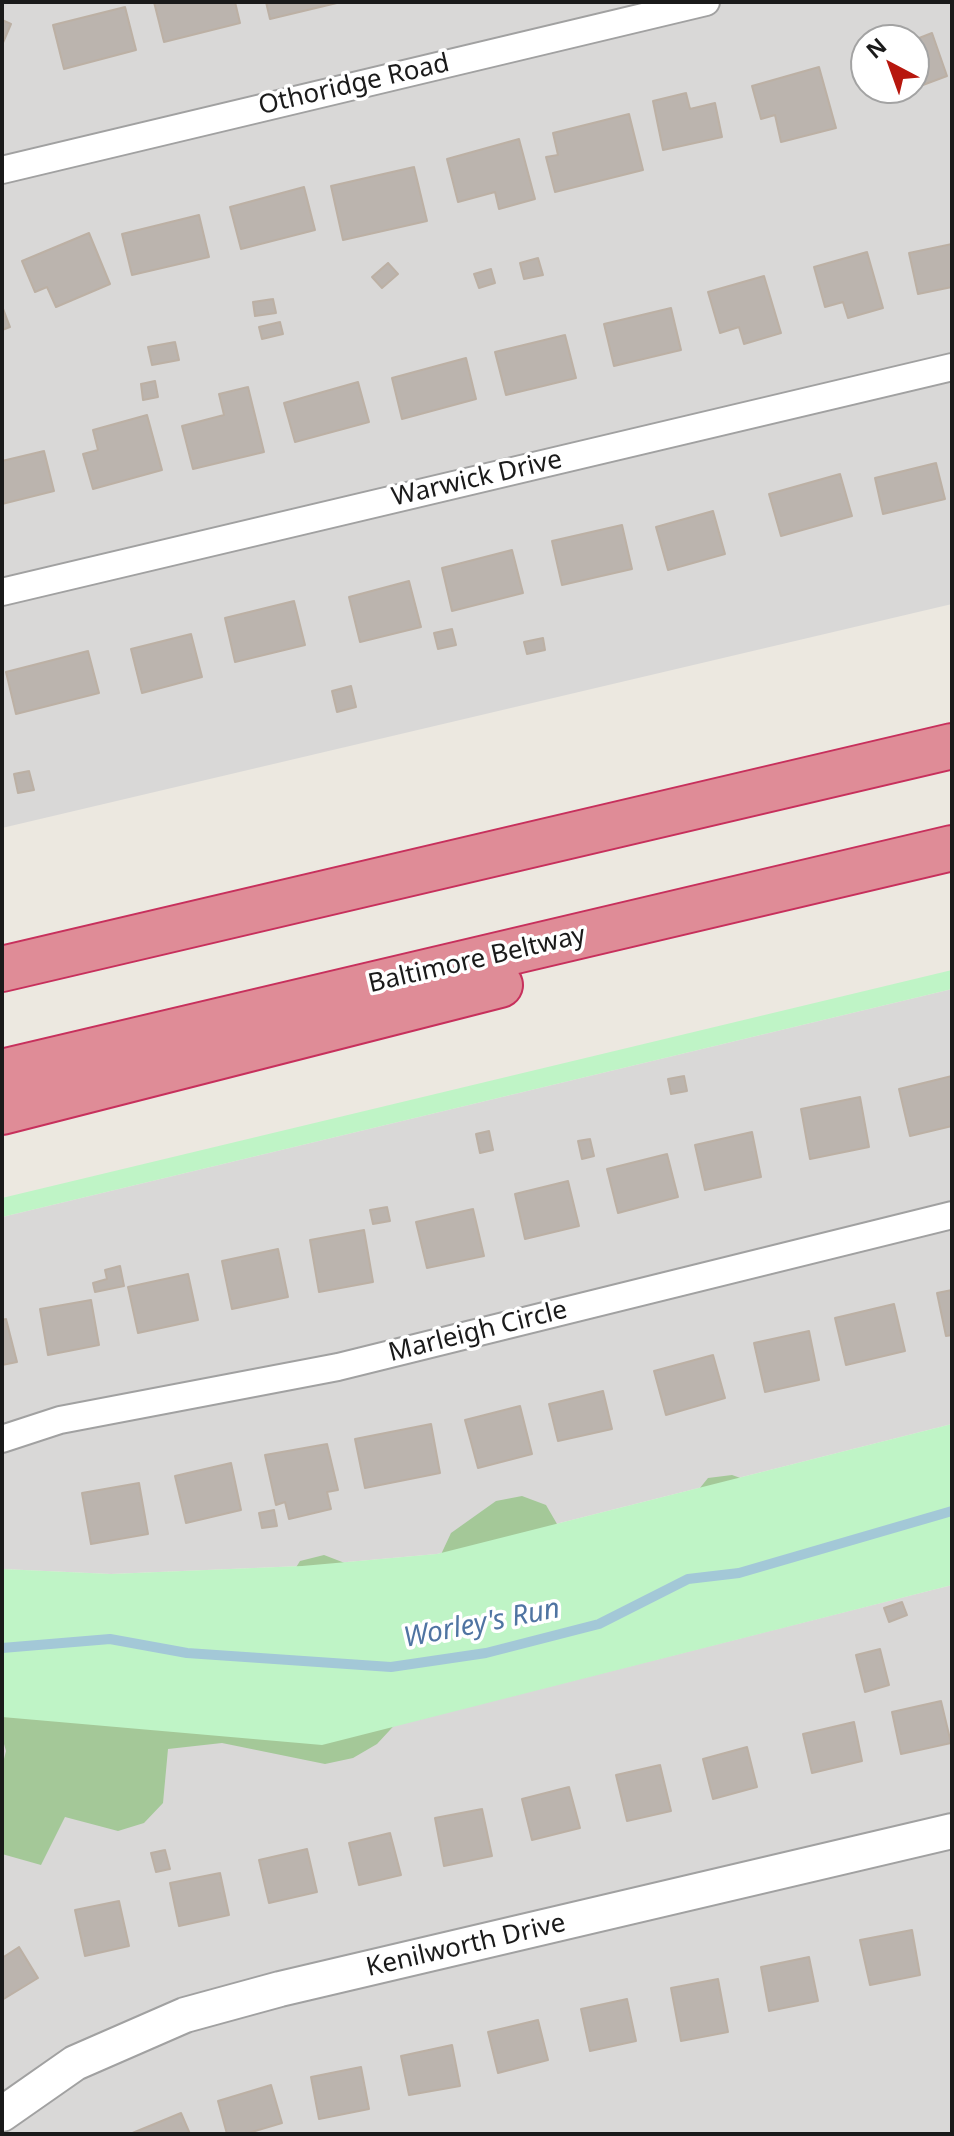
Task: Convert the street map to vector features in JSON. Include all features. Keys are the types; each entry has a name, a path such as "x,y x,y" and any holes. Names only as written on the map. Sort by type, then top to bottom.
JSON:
{"highway":[{"path":"2,969 952,746"},
{"name":"Baltimore Beltway","path":"2,1072 952,848"},
{"path":"2,1112 798,909 872,867"}],"street":[{"name":"Othoridge Road","path":"2,170 706,2"},
{"name":"Warwick Drive","path":"2,592 952,367"},
{"name":"Marleigh Circle","path":"2,1439 60,1420 338,1367 952,1215"},
{"name":"Kenilworth Drive","path":"2,2114 75,2063 185,2015 280,1989 952,1831"}],"shaded area":[{"path":"2,2 952,2 952,604 2,828"},
{"path":"952,989 952,1424 437,1554 302,1566 111,1574 2,1569 2,1217"},
{"path":"952,1585 952,2134 2,2134 2,1717 322,1744"}],"green space":[{"path":"952,970 952,989 2,1217 2,1198"},
{"path":"952,1424 952,1585 322,1745 2,1717 2,1569 111,1574 302,1566 437,1554"},
{"path":"732,1475 780,1492 414,1704 377,1744 353,1758 325,1764 222,1743 168,1749 163,1803 144,1823 118,1831 65,1817 41,1865 2,1854 2,1767 6,1751 2,1737 2,1605 274,1603 300,1561 324,1555 350,1565 430,1578 451,1533 496,1501 522,1496 546,1505 571,1548 646,1555 708,1478"}],"building":[{"path":"154,2 235,2 240,23 164,42"},
{"path":"266,2 341,2 270,19"},
{"path":"125,7 136,50 64,69 53,25"},
{"path":"2,20 11,24 2,45"},
{"path":"930,34 947,76 930,82"},
{"path":"819,67 836,128 781,142 775,115 761,119 752,86"},
{"path":"686,93 690,109 715,103 722,137 663,150 653,101"},
{"path":"629,114 643,170 555,192 546,157 558,155 553,133"},
{"path":"519,139 535,199 499,209 495,192 458,202 447,159"},
{"path":"414,167 427,221 343,240 331,186"},
{"path":"304,187 315,230 241,249 230,207"},
{"path":"199,215 209,257 132,275 122,234"},
{"path":"89,233 110,284 56,307 47,287 35,292 22,261"},
{"path":"952,244 952,287 918,294 909,253"},
{"path":"867,252 883,308 848,318 843,302 825,307 814,267"},
{"path":"538,258 543,275 524,279 520,263"},
{"path":"388,263 398,274 382,288 372,277"},
{"path":"491,269 495,283 479,288 474,274"},
{"path":"764,276 781,333 744,344 739,327 720,333 708,292"},
{"path":"273,299 276,313 255,316 253,302"},
{"path":"2,306 10,327 2,330"},
{"path":"671,308 681,350 614,366 604,324"},
{"path":"280,322 283,334 262,339 259,327"},
{"path":"565,335 576,378 506,395 495,352"},
{"path":"175,342 179,360 152,365 148,347"},
{"path":"466,358 476,399 402,419 392,378"},
{"path":"155,381 158,397 143,400 141,384"},
{"path":"358,382 369,422 295,442 284,403"},
{"path":"248,387 264,452 193,469 182,426 224,415 219,394"},
{"path":"147,415 162,470 93,489 83,454 98,450 93,430"},
{"path":"44,451 54,491 2,504 2,461"},
{"path":"936,463 945,499 883,514 875,478"},
{"path":"840,474 852,516 781,536 769,494"},
{"path":"713,511 725,554 668,570 656,527"},
{"path":"622,525 632,569 562,585 552,541"},
{"path":"512,550 523,593 452,611 442,568"},
{"path":"409,581 421,627 360,642 349,597"},
{"path":"294,601 305,645 235,662 225,618"},
{"path":"452,629 456,645 438,649 434,633"},
{"path":"191,634 202,677 142,693 131,649"},
{"path":"543,638 545,650 527,654 524,642"},
{"path":"88,651 99,693 16,714 6,672"},
{"path":"351,686 356,707 337,712 332,691"},
{"path":"29,771 34,790 18,793 14,774"},
{"path":"684,1076 687,1091 671,1094 668,1079"},
{"path":"952,1076 952,1126 910,1136 899,1089"},
{"path":"860,1097 869,1147 810,1159 801,1109"},
{"path":"489,1131 493,1150 480,1153 476,1134"},
{"path":"752,1132 761,1177 705,1190 695,1145"},
{"path":"590,1139 594,1156 582,1159 578,1141"},
{"path":"667,1154 678,1197 618,1213 607,1169"},
{"path":"568,1181 579,1226 525,1239 515,1194"},
{"path":"387,1207 390,1221 373,1224 370,1210"},
{"path":"473,1209 484,1256 427,1268 416,1222"},
{"path":"364,1230 373,1282 319,1292 310,1240"},
{"path":"278,1249 288,1297 232,1309 222,1261"},
{"path":"120,1266 124,1286 95,1292 93,1283 107,1279 105,1270"},
{"path":"188,1274 198,1320 138,1333 128,1287"},
{"path":"952,1290 952,1335 946,1336 937,1293"},
{"path":"91,1300 99,1345 48,1355 40,1309"},
{"path":"894,1304 905,1351 846,1365 835,1318"},
{"path":"6,1319 17,1362 2,1365 2,1320"},
{"path":"809,1331 819,1380 765,1392 754,1343"},
{"path":"713,1355 725,1398 666,1415 654,1371"},
{"path":"603,1391 612,1429 558,1441 549,1404"},
{"path":"520,1406 532,1454 478,1468 465,1420"},
{"path":"431,1424 440,1473 365,1488 355,1439"},
{"path":"327,1444 338,1490 327,1492 331,1509 289,1519 285,1502 276,1505 265,1455"},
{"path":"231,1463 241,1510 186,1523 175,1476"},
{"path":"139,1483 148,1534 91,1544 82,1493"},
{"path":"274,1510 277,1526 262,1528 259,1513"},
{"path":"902,1602 907,1615 889,1622 884,1608"},
{"path":"880,1649 889,1685 865,1692 856,1655"},
{"path":"941,1701 951,1743 901,1754 892,1712"},
{"path":"854,1722 862,1761 812,1773 803,1734"},
{"path":"747,1747 757,1787 713,1799 703,1759"},
{"path":"660,1765 671,1811 627,1821 616,1775"},
{"path":"569,1787 580,1828 532,1840 522,1799"},
{"path":"482,1809 492,1856 444,1866 435,1818"},
{"path":"390,1833 401,1875 359,1885 349,1843"},
{"path":"307,1849 317,1892 269,1903 259,1860"},
{"path":"165,1850 170,1869 156,1872 151,1853"},
{"path":"220,1873 229,1915 179,1926 170,1883"},
{"path":"119,1901 129,1946 85,1956 75,1910"},
{"path":"912,1930 920,1975 870,1985 860,1940"},
{"path":"19,1947 38,1978 2,2000 2,1958"},
{"path":"809,1957 818,2001 769,2011 761,1967"},
{"path":"718,1979 728,2032 681,2041 671,1988"},
{"path":"627,1999 636,2041 590,2051 581,2009"},
{"path":"538,2020 548,2060 498,2073 488,2032"},
{"path":"452,2045 460,2086 409,2095 401,2056"},
{"path":"361,2067 369,2109 319,2119 311,2077"},
{"path":"271,2085 282,2123 245,2134 227,2134 218,2101"},
{"path":"181,2113 190,2134 130,2134"}],"waterway":[{"name":"Worley's Run","path":"2,1648 110,1639 187,1653 391,1667 486,1653 599,1624 688,1579 739,1573 952,1511"}]}
